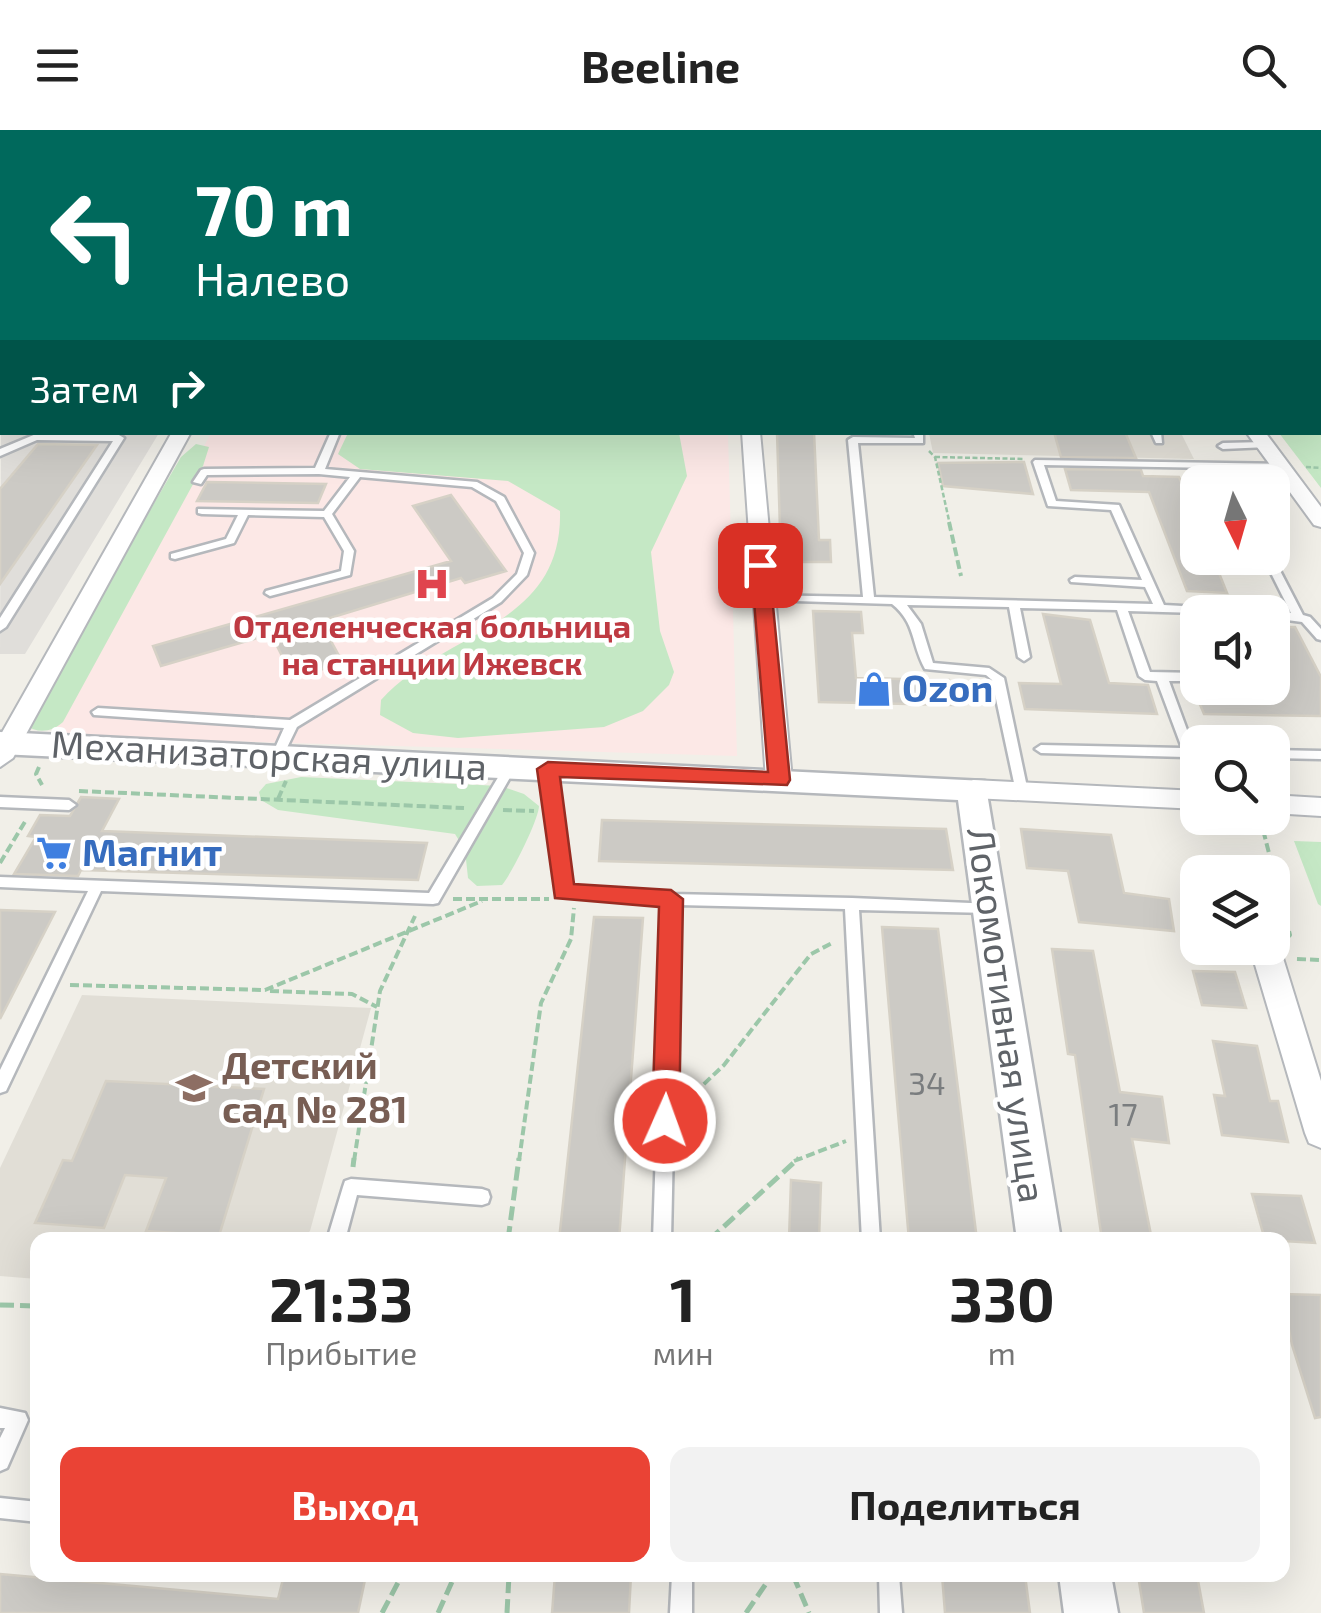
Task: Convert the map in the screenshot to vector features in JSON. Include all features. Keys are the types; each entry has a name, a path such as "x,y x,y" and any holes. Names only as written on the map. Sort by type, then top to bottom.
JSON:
{"street":[{"path":"3,748 180,435"},
{"path":"751,435 780,780"},
{"path":"1260,439 1278,465"},
{"path":"1290,480 1321,520"},
{"name":"Механизаторская улица","path":"3,748 1180,799"},
{"name":"Локомотивная улица","path":"973,789 1038,1232"},
{"path":"1290,805 1321,807"},
{"path":"1270,965 1321,1133"},
{"path":"1086,1582 1090,1613"}],"lane":[{"path":"319,471 335,435"},
{"path":"0,453 36,437 119,438 0,627"},
{"path":"869,599 853,440 919,437"},
{"path":"1223,446 1260,439"},
{"path":"1160,608 1115,507 1052,504 1038,462 1218,465"},
{"path":"198,482 204,472 319,471 444,478 488,491 500,499 528,553 522,575 497,600 292,724 276,757"},
{"path":"327,514 358,473"},
{"path":"202,511 327,514"},
{"path":"174,556 230,540 245,512"},
{"path":"270,593 346,573 350,550 327,514"},
{"path":"1277,575 1298,616 1321,636"},
{"path":"1075,580 1149,584"},
{"path":"762,598 1180,610"},
{"path":"895,600 916,619 923,656 930,666 989,672 998,678 1022,792"},
{"path":"1014,604 1024,657"},
{"path":"1121,608 1146,676 1180,677"},
{"path":"1290,615 1298,616"},
{"path":"1162,677 1182,725"},
{"path":"98,712 292,724"},
{"path":"1041,749 1180,753"},
{"path":"1290,754 1321,755"},
{"path":"0,882 428,899 510,768"},
{"path":"548,769 564,892 992,908"},
{"path":"0,802 69,804"},
{"path":"0,1086 96,888"},
{"path":"662,1232 671,899"},
{"path":"852,903 871,1232"},
{"path":"338,1232 351,1186 482,1197"},
{"path":"0,1418 18,1420 0,1461"},
{"path":"0,1508 30,1511"},
{"path":"681,1613 682,1582"},
{"path":"889,1582 891,1613"}],"path":[{"path":"919,437 935,457 962,576"},
{"path":"935,457 1038,462"},
{"path":"0,864 44,789 554,812"},
{"path":"351,1186 378,1007 404,937 428,899 557,900"},
{"path":"265,990 404,937 486,899"},
{"path":"509,1232 541,1003 571,939 574,900"},
{"path":"665,1121 724,1065 811,954 852,934"},
{"path":"50,984 352,994 378,1007"},
{"path":"718,1232 795,1160 865,1134"},
{"path":"0,1305 30,1306"},
{"path":"382,1613 398,1582"},
{"path":"438,1613 452,1582"},
{"path":"507,1613 509,1582"},
{"path":"746,1613 767,1582"},
{"path":"797,1582 809,1613"}],"shaded area":[{"path":"1,435 158,435 25,654 0,654"},
{"name":"Отделенческая больница на станции Ижевск","path":"210,435 728,435 737,756 52,736"},
{"path":"929,435 1182,435 1194,459 933,453"},
{"name":"Детский сад № 281","path":"82,995 371,1008 309,1232 30,1232 30,1278 0,1276 0,1168"}],"green space":[{"path":"347,435 679,435 687,476 651,552 660,631 674,672 669,685 643,711 604,727 458,738 413,733 380,715 381,700 407,677 521,604 542,580 556,550 560,511 508,481 360,469 338,454"},
{"path":"1281,435 1321,435 1321,488"},
{"path":"196,444 209,447 203,466 63,722 45,731 25,725 181,457"},
{"path":"301,777 501,786 524,794 539,806 524,847 502,885 477,886 468,878 465,850 455,834 278,810 261,800 259,792 266,784"},
{"path":"1294,841 1321,842 1321,906 1318,904"}],"building":[{"path":"777,435 814,435 819,540 830,540 831,562 781,562"},
{"path":"1055,435 1126,435 1136,458 1061,457"},
{"path":"38,444 97,445 0,584 0,489"},
{"path":"1024,462 1033,494 943,486 938,463"},
{"path":"1065,469 1141,470 1143,476 1179,477 1180,573 1149,492 1071,490"},
{"path":"207,482 326,484 318,503 197,501"},
{"path":"451,495 506,571 465,583 461,578 320,621 343,663 293,678 271,634 161,666 153,646 451,561 413,506"},
{"path":"1181,575 1220,575 1227,593 1187,591"},
{"path":"813,611 861,612 863,633 852,633 856,678 949,680 953,705 819,702"},
{"path":"1043,614 1090,620 1109,683 1148,685 1157,714 1025,709 1019,683 1061,684"},
{"path":"1290,627 1295,627 1321,677 1321,716 1204,714 1200,705 1290,705"},
{"path":"81,797 119,799 102,831 427,843 418,880 81,870 78,876 14,874 36,837 28,836 40,815 70,816"},
{"path":"602,820 946,829 953,870 599,861"},
{"path":"1021,829 1111,835 1124,893 1169,899 1174,931 1079,922 1068,871 1027,868"},
{"path":"0,910 55,912 0,1019"},
{"path":"594,917 643,918 620,1232 560,1232"},
{"path":"882,927 938,929 976,1232 908,1232"},
{"path":"1052,949 1093,951 1120,1092 1162,1097 1169,1143 1132,1139 1150,1232 1101,1232 1075,1055 1068,1054"},
{"path":"1193,971 1235,972 1246,1008 1202,1005"},
{"path":"1213,1041 1257,1046 1270,1101 1278,1101 1288,1142 1222,1135 1214,1095 1225,1096"},
{"path":"106,1081 264,1089 220,1232 146,1231 166,1178 125,1175 104,1228 35,1223 63,1160 72,1161"},
{"path":"791,1180 821,1183 819,1232 789,1232"},
{"path":"1252,1194 1301,1196 1315,1243 1290,1242 1290,1232 1263,1232"},
{"path":"1290,1294 1321,1295 1321,1417 1315,1418 1292,1345"},
{"path":"0,1574 30,1577 30,1582 89,1582 278,1599 282,1582 365,1582 358,1613 0,1613"},
{"path":"554,1582 631,1582 629,1613 552,1613"},
{"path":"943,1582 1026,1582 1030,1613 945,1613"},
{"path":"1139,1582 1198,1582 1204,1613 1144,1613"}],"place":[{"name":"Отделенческая больница на станции Ижевск","path":"432,584"},
{"name":"Ozon","path":"874,689"},
{"name":"Магнит","path":"54,853"},
{"name":"Детский сад № 281","path":"194,1088"}],"route":[{"path":"665,1121 671,899 564,892 548,769 780,780 760,565"}]}
